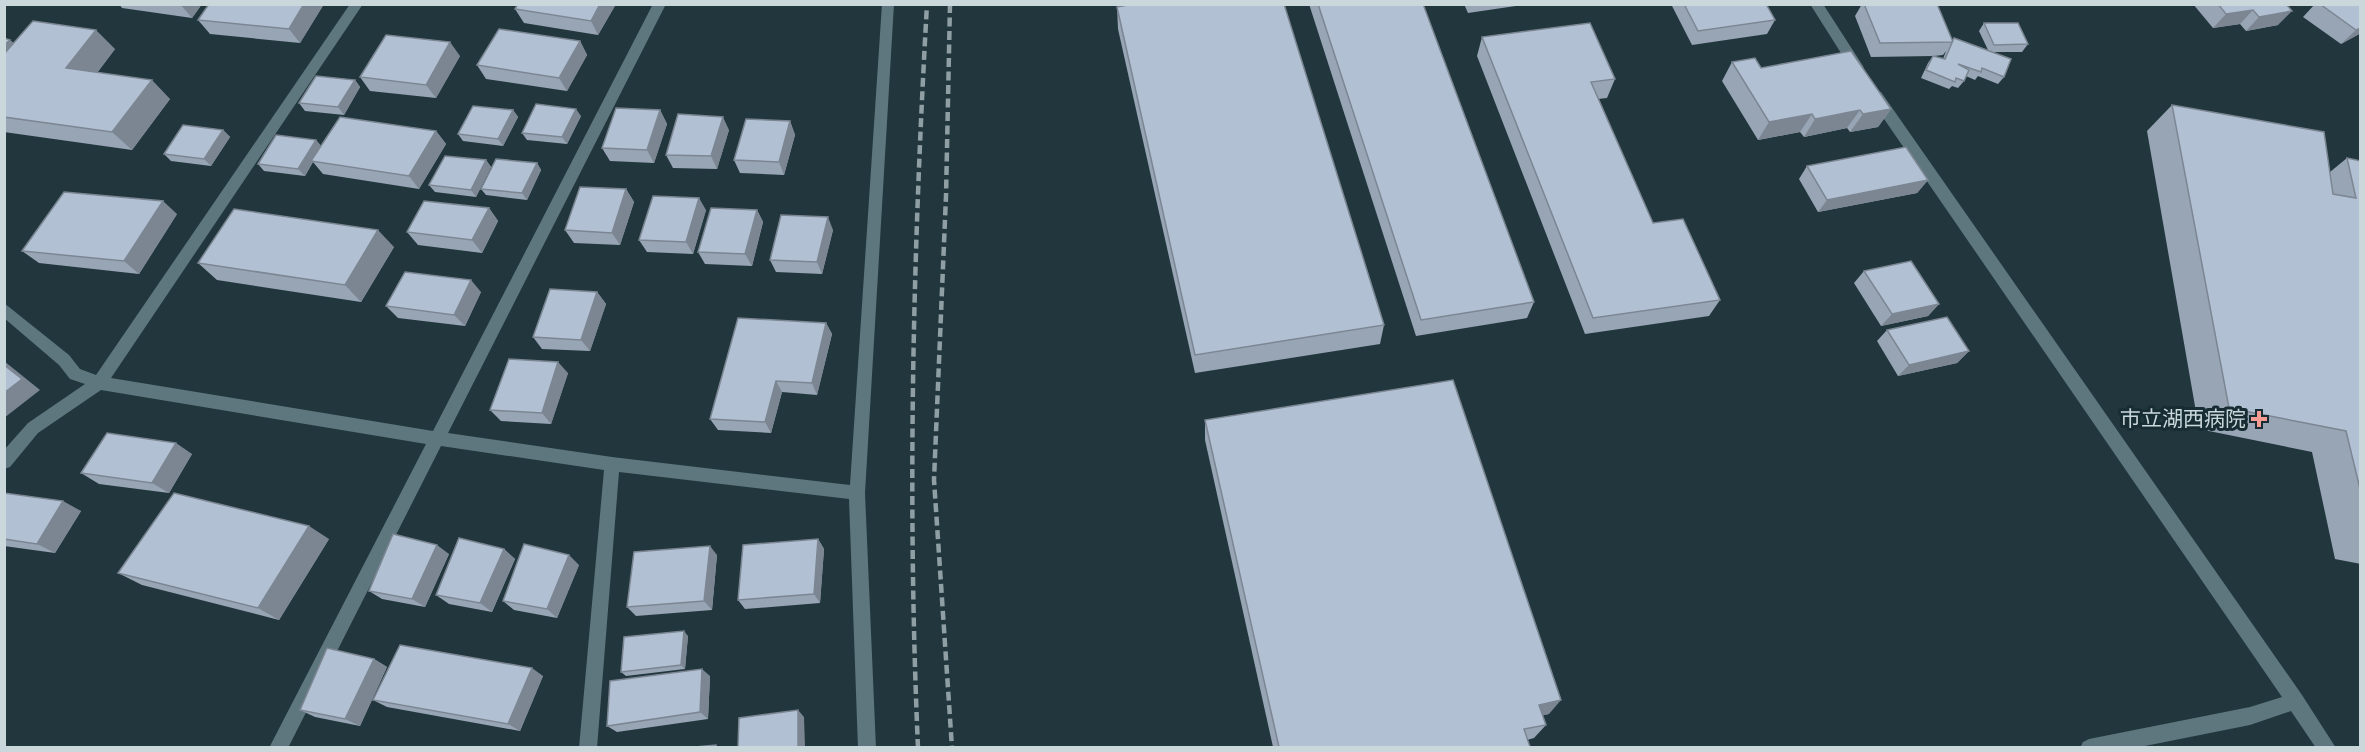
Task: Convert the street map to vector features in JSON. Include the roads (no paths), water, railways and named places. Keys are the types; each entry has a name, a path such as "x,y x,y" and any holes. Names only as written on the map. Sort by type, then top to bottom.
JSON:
{"street":[{"path":"4,462 33,428 99,383 357,4"},
{"path":"278,747 660,4"},
{"path":"867,747 857,493 888,4"},
{"path":"1816,4 1899,132 2327,747"},
{"path":"4,309 64,360 75,374 99,383 438,439 612,464 857,493"},
{"path":"588,747 612,464"},
{"path":"2089,747 2250,716 2296,701"}],"railway":[{"path":"918,748 913,562 913,376 918,190 927,4"},
{"path":"950,4 946,196 934,480 952,748"}],"place":[{"name":"市立湖西病院","path":"2259,419"}]}
